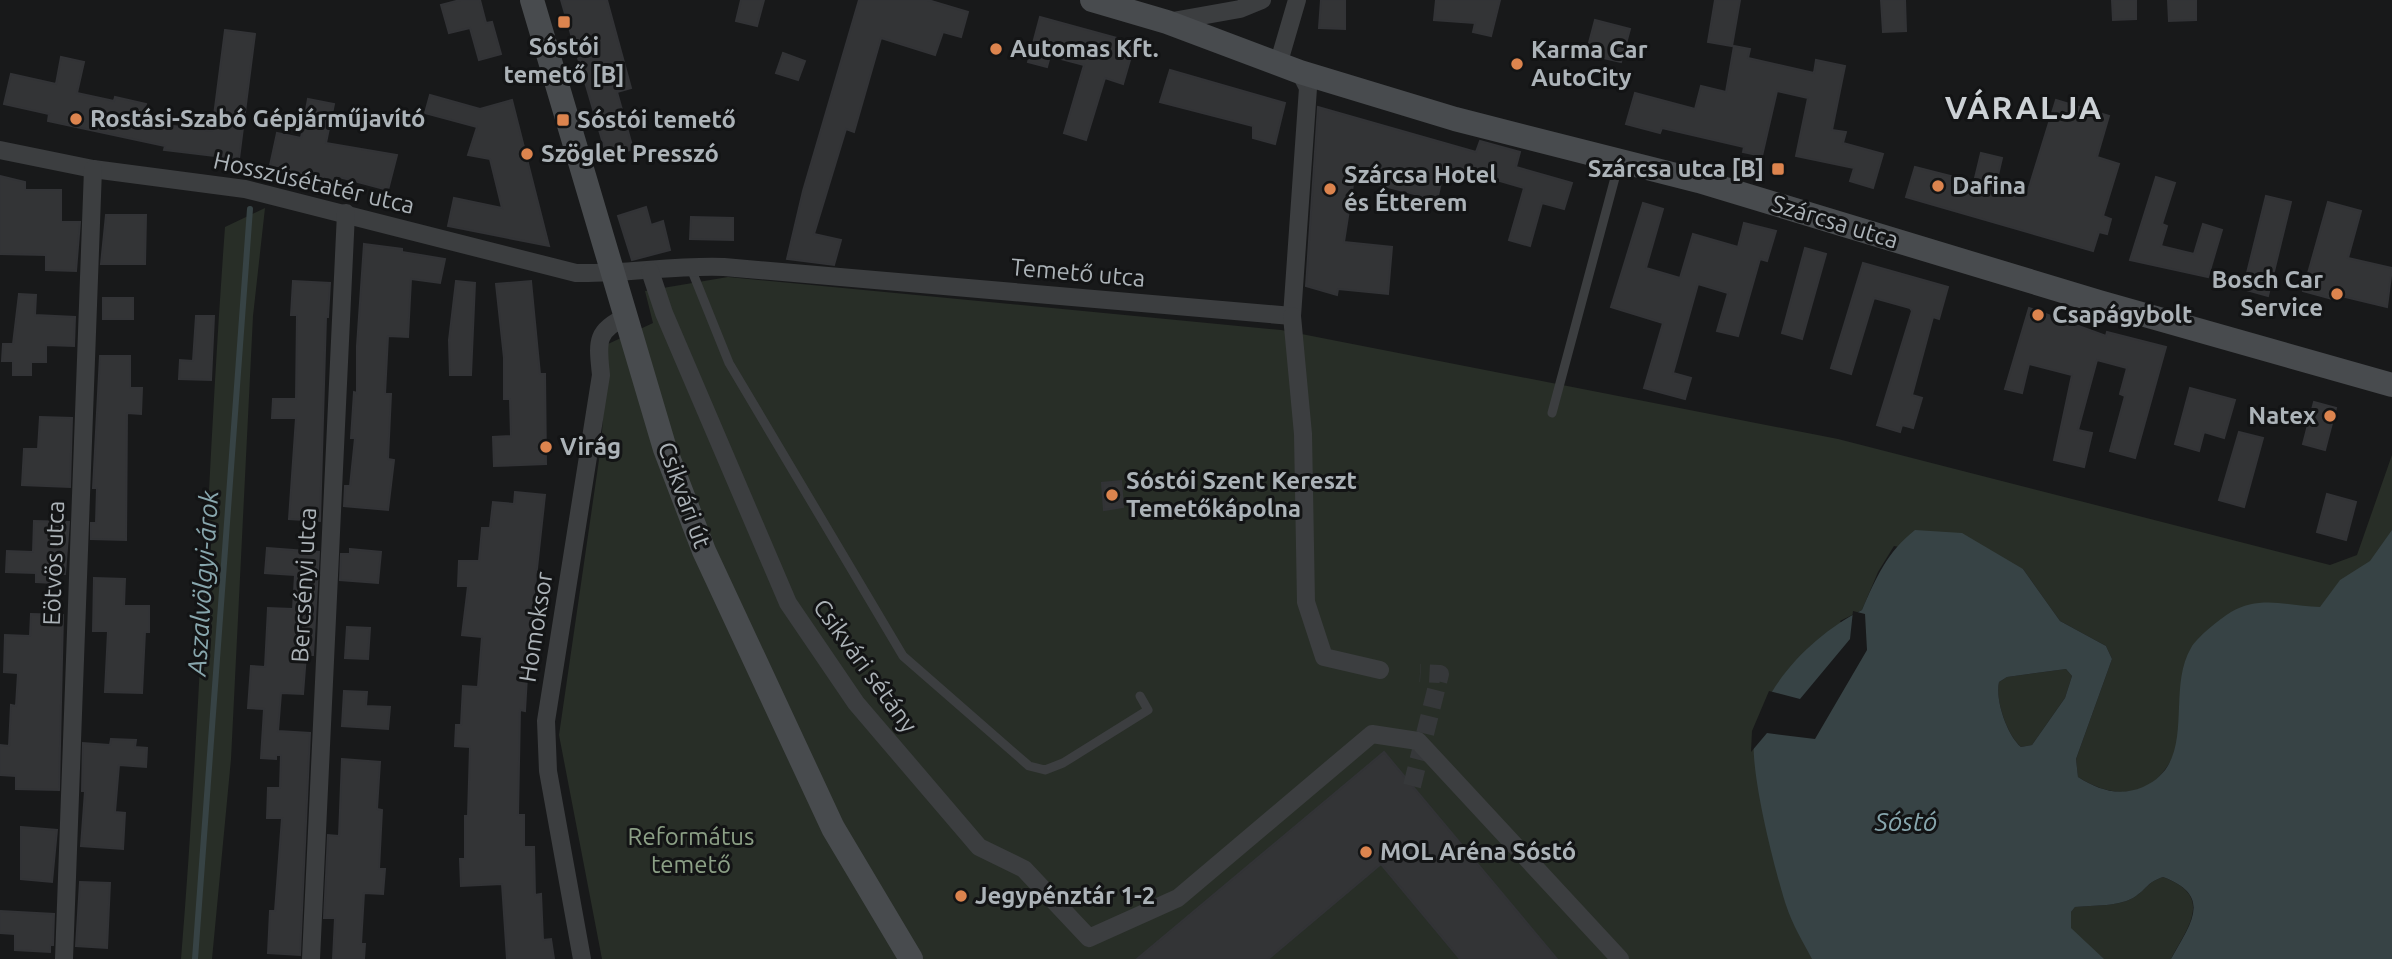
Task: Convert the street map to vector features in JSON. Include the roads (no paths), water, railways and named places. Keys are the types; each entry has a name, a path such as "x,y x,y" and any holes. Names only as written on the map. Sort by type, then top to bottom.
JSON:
{"main road":[{"name":"Csikvári út","path":"532,0 665,449 709,562 833,828 911,959"},
{"name":"Szárcsa utca","path":"1092,0 1167,22 1289,69 1455,119 1699,181 2099,302 2392,384"}],"street":[{"path":"1167,22 1240,9 1262,0"},
{"path":"1297,0 1289,69 1308,88 1292,316 1303,434 1306,602 1324,657 1380,670"},
{"name":"Hosszúsétatér utca","path":"0,149 93,169 245,189 576,273 615,274"},
{"name":"Eötvös utca","path":"64,959 93,169"},
{"name":"Bercsényi utca","path":"311,959 346,213"},
{"name":"Temető utca","path":"615,274 690,266 1292,316"},
{"name":"Csikvári sétány","path":"650,271 664,313 788,603 856,703 979,847 1024,869 1089,938 1178,898 1372,734 1418,741 1620,959"},
{"name":"Homoksor","path":"582,959 545,747 546,721 598,401 601,375 598,342 608,325 626,317"}],"lane":[{"path":"1552,413 1616,174 1612,159"},
{"path":"690,266 729,363 816,514 903,656 1029,766 1045,770 1063,763 1148,710 1139,696"}],"water":[{"name":"Sóstó","path":"1915,530 1962,533 2023,569 2060,621 2106,646 2112,659 2076,759 2078,777 2101,789 2117,792 2143,787 2160,776 2170,761 2176,744 2184,666 2191,648 2203,634 2231,612 2253,604 2320,607 2340,580 2370,561 2392,530 2392,959 2171,959 2190,923 2193,902 2179,885 2163,877 2150,883 2130,900 2075,907 2071,912 2071,928 2104,959 1812,959 1788,912 1769,843 1755,767 1755,731 1761,712 1782,676 1811,645 1862,610 1883,566 1905,538","holes":["2066,669 2072,676 2065,698 2032,745 2021,747 2003,717 1999,682 2007,677"]}],"waterway":[{"name":"Aszalvölgyi-árok","path":"195,959 250,209"}],"tunnel":[{"path":"1412,786 1440,674 1420,673"}],"place":[{"name":"Sóstói temető [B]","path":"564,22"},
{"name":"Automas Kft.","path":"996,49"},
{"name":"Karma Car AutoCity","path":"1517,64"},
{"name":"Rostási-Szabó Gépjárműjavító","path":"76,119"},
{"name":"Sóstói temető","path":"563,120"},
{"name":"Szöglet Presszó","path":"527,154"},
{"name":"Szárcsa utca [B]","path":"1778,169"},
{"name":"Dafina","path":"1938,186"},
{"name":"Szárcsa Hotel és Étterem","path":"1330,189"},
{"name":"Bosch Car Service","path":"2337,294"},
{"name":"Csapágybolt","path":"2038,315"},
{"name":"Natex","path":"2330,416"},
{"name":"Virág","path":"546,447"},
{"name":"Sóstói Szent Kereszt Temetőkápolna","path":"1112,495"},
{"name":"MOL Aréna Sóstó","path":"1366,852"},
{"name":"Jegypénztár 1-2","path":"961,896"}],"district":[{"name":"VÁRALJA","path":"2024,108"}],"park label":[{"name":"Református temető","path":"691,851"}]}
